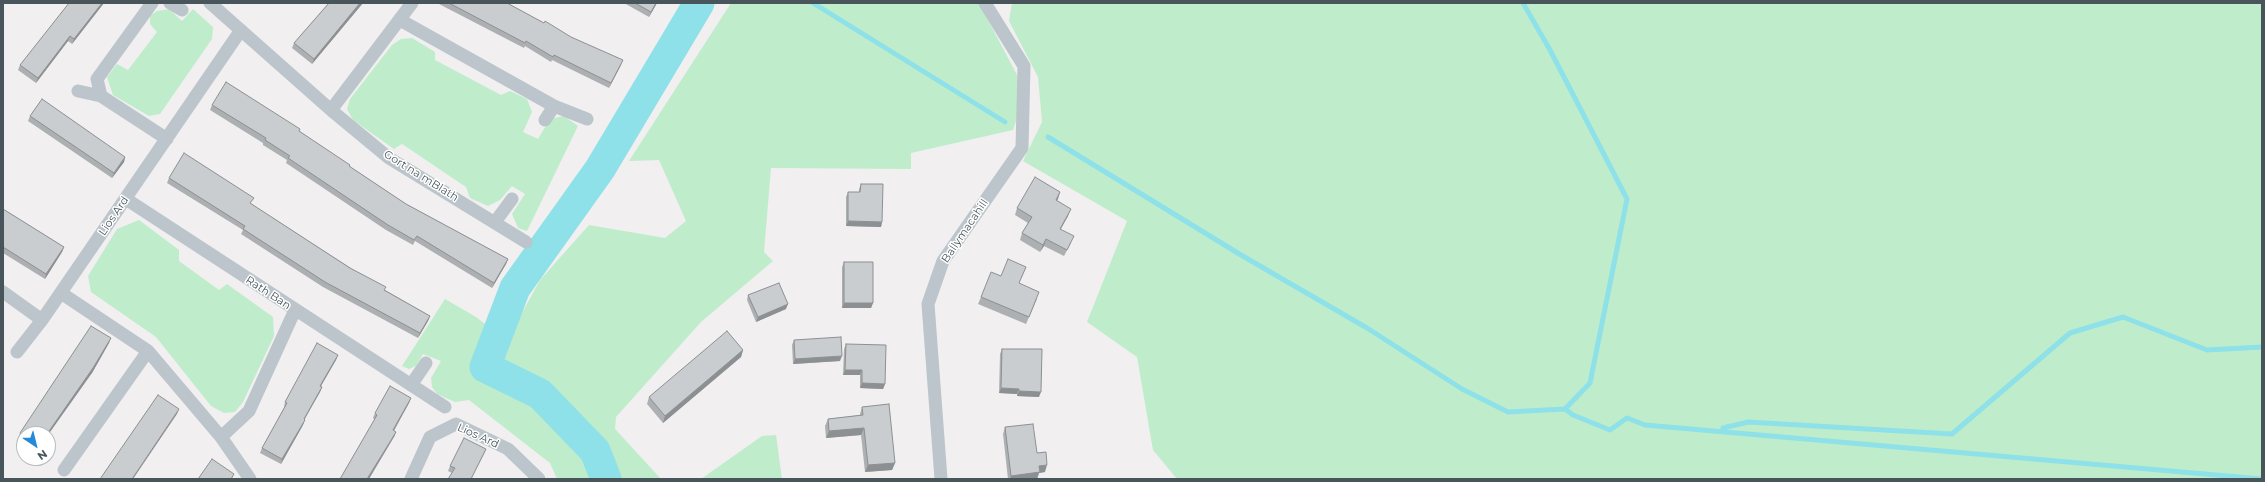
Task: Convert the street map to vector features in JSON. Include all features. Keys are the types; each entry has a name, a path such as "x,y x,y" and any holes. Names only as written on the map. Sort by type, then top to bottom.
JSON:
{"street":[{"path":"101,96 97,79 152,3"},
{"path":"170,3 182,10"},
{"name":"Gort na mBlath","path":"210,3 331,110 389,158 526,242"},
{"path":"331,110 412,3"},
{"name":"Ballymacahill","path":"941,479 928,304 943,261 1022,148 1024,66 985,3"},
{"path":"400,20 554,106 587,119"},
{"path":"78,91 101,96 167,139 241,30"},
{"path":"545,120 554,106"},
{"name":"Lios Ard","path":"16,352 61,294 167,139"},
{"name":"Rath Ban","path":"126,199 445,408"},
{"path":"495,222 512,199"},
{"path":"3,292 42,320"},
{"path":"61,294 148,351 221,437 250,479"},
{"path":"221,437 250,411 294,310"},
{"path":"64,470 148,351"},
{"path":"411,385 426,363"},
{"name":"Lios Ard","path":"411,479 430,437 456,424 508,449 539,479"}],"green space":[{"path":"731,3 979,3 1017,75 1021,107 1013,130 911,153 911,169 771,168 764,252 773,261 701,322 616,417 615,429 661,479 557,479 550,463 469,400 455,402 437,394 432,387 431,378 441,361 423,354 416,366 409,369 402,366 445,299 476,317 489,327 479,345 499,355 540,280 589,225 665,238 686,221 659,160 629,161"},
{"path":"1012,3 2262,3 2262,479 1177,479 1153,450 1137,357 1087,322 1127,221 1023,161 1042,122 1038,77 1009,21"},
{"path":"169,9 182,21 193,9 213,27 212,39 160,114 149,116 113,95 107,77 117,64 128,70 157,32 150,24 150,16 157,11"},
{"path":"412,38 435,52 435,60 501,95 510,91 527,99 532,112 523,132 538,139 547,124 554,118 564,116 578,126 527,231 518,228 512,214 525,194 512,186 500,200 488,206 470,198 466,187 402,144 394,149 353,120 347,109 350,99 392,45 401,39"},
{"path":"139,220 179,250 179,261 219,290 227,284 273,317 274,336 243,402 235,412 224,413 211,406 156,337 91,292 88,276 117,229"},
{"path":"776,435 782,479 701,479 762,436"}],"building":[{"path":"69,3 102,3 74,39 70,36 38,78 20,65"},
{"path":"329,3 360,3 314,59 294,43"},
{"path":"449,3 507,3 544,23 545,21 571,37 623,60 611,83 554,55 553,57 526,41 525,43"},
{"path":"635,3 656,3 651,12"},
{"path":"226,82 300,129 299,131 406,204 508,259 494,283 417,236 414,240 388,225 288,158 290,156 265,140 266,138 212,105"},
{"path":"42,99 125,157 114,173 30,116"},
{"path":"184,153 254,198 250,203 350,268 386,287 384,290 430,316 420,333 325,282 243,229 245,226 169,178"},
{"path":"1035,177 1060,192 1056,200 1071,209 1060,229 1074,236 1067,250 1046,239 1043,245 1022,233 1032,217 1017,208"},
{"path":"861,184 883,184 882,222 848,221 848,192 860,192"},
{"path":"3,209 64,247 46,274 3,247"},
{"path":"1008,259 1026,267 1019,283 1039,292 1029,317 981,297 991,272 1001,276"},
{"path":"844,262 873,262 873,303 844,303"},
{"path":"779,283 788,304 758,317 748,295"},
{"path":"91,326 111,338 93,368 53,426 25,426"},
{"path":"727,331 743,350 665,416 649,397"},
{"path":"841,337 842,356 795,359 794,340"},
{"path":"317,343 338,355 320,386 322,387 304,419 305,420 282,459 262,448 287,403 285,402"},
{"path":"846,344 886,345 885,384 862,383 862,370 845,370"},
{"path":"1002,349 1042,349 1041,392 1001,388"},
{"path":"390,386 411,398 393,430 396,432 367,479 340,479 377,415 375,413"},
{"path":"158,395 179,409 132,479 100,479"},
{"path":"889,404 895,463 868,465 864,428 829,431 828,419 863,415 862,407"},
{"path":"1033,424 1037,453 1046,452 1047,465 1039,466 1040,472 1011,476 1005,427"},
{"path":"464,438 486,449 471,479 448,479 455,468 450,466"},
{"path":"212,459 234,474 231,479 198,479"}],"waterway":[{"path":"606,479 595,451 540,394 485,367 515,288 600,169 699,3"},
{"path":"813,3 1005,122"},
{"path":"1048,137 1241,255 1367,328 1462,389 1508,412 1565,409 1590,383 1627,199 1550,50 1523,3"},
{"path":"1723,428 1748,422 1952,434 2070,333 2123,317 2207,350 2262,347"},
{"path":"1565,409 1573,415 1610,430 1627,418 1645,425 2262,479"}]}
